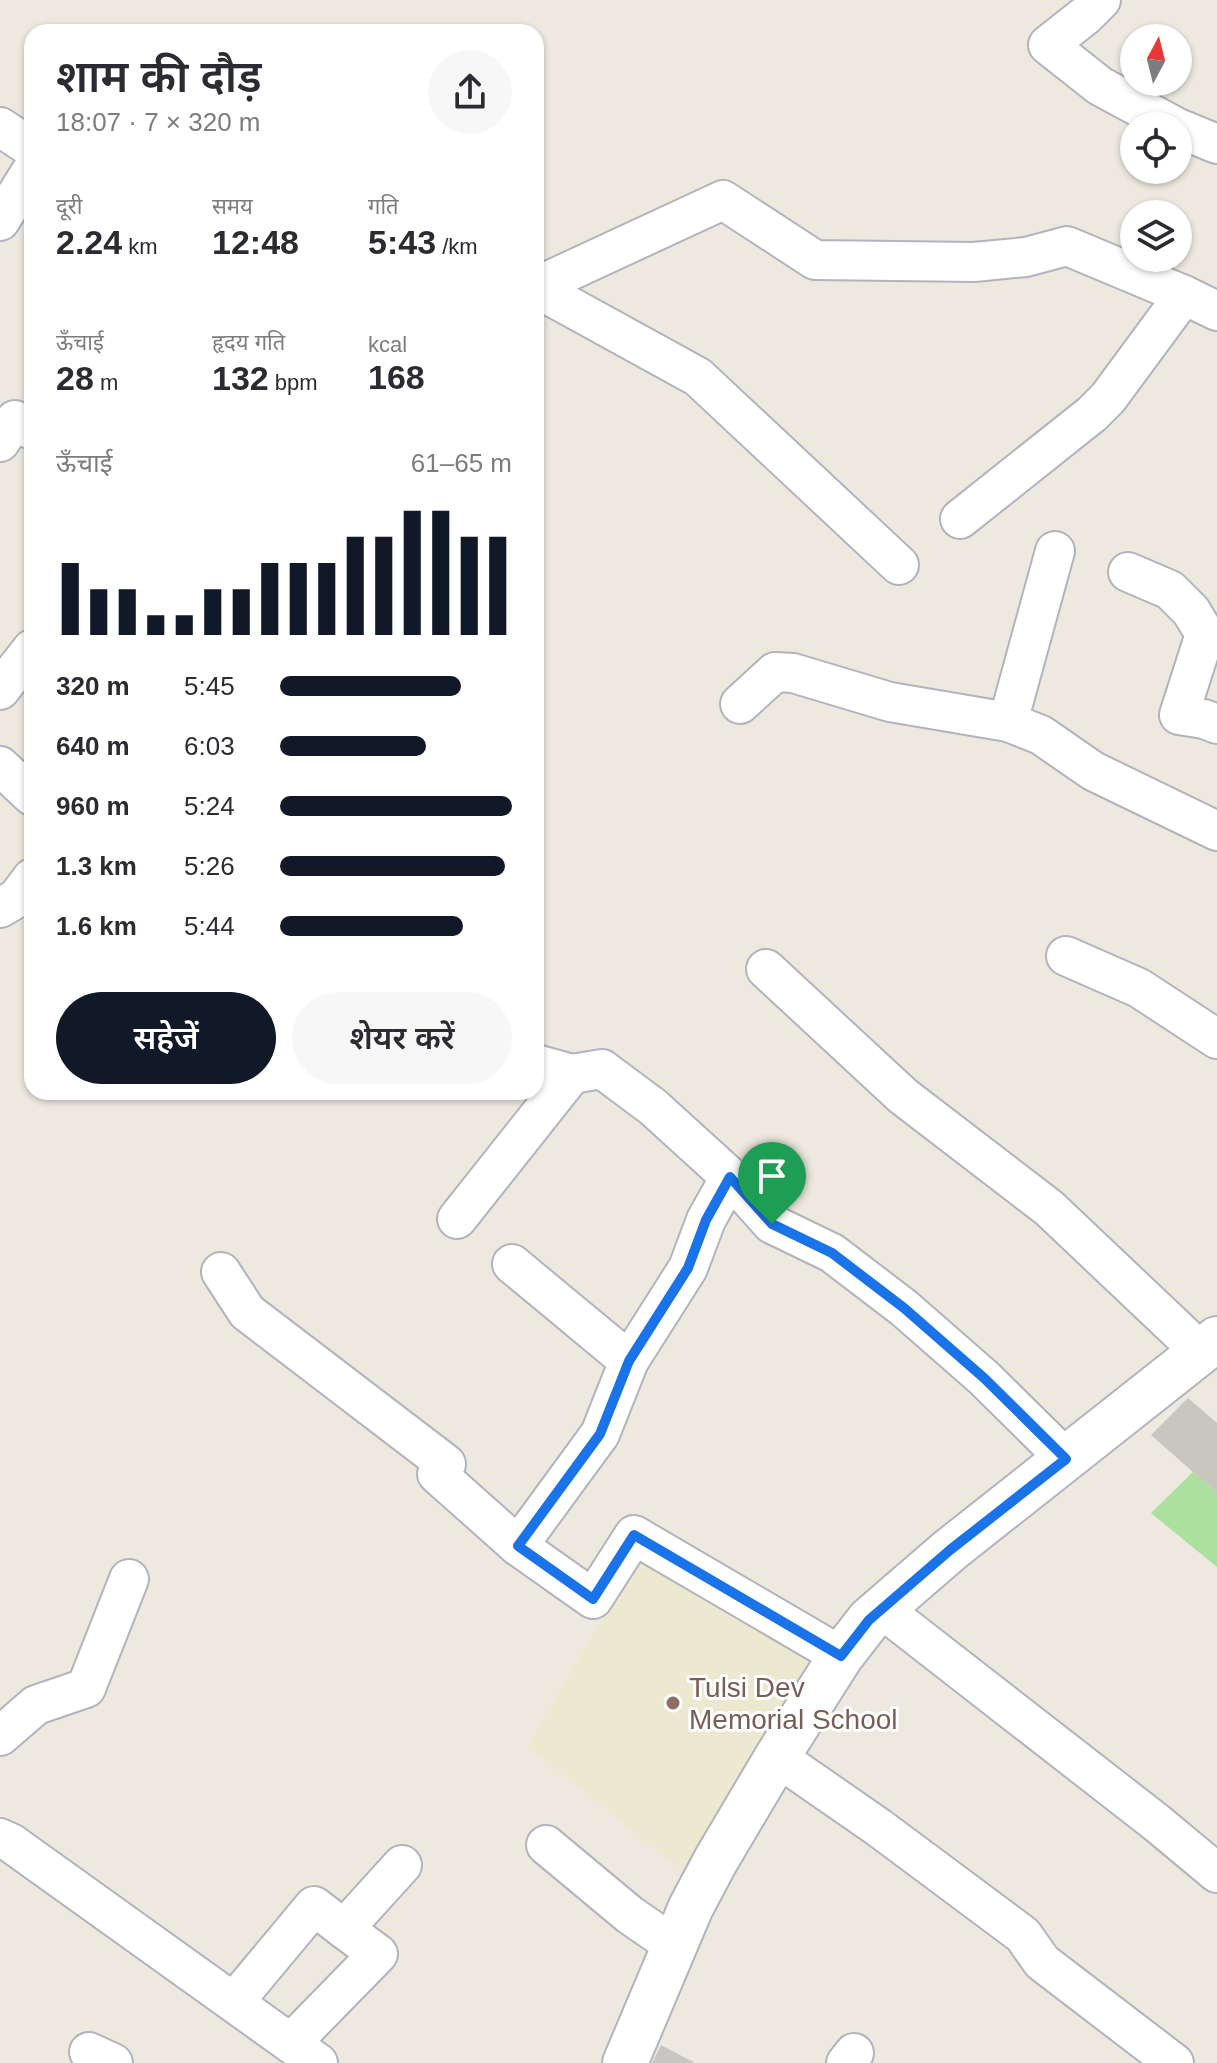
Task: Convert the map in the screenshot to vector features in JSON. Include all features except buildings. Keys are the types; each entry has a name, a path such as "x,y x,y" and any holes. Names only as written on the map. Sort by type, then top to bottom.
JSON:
{"main road":[{"path":"625,2063 691,1907 716,1860 841,1656 869,1620 950,1550 1212,1345"}],"street":[{"path":"1101,0 1048,45 1100,86 1148,112"},
{"path":"0,127 24,143"},
{"path":"1192,134 1217,144"},
{"path":"0,221 24,183"},
{"path":"544,283 723,200 815,260 974,262 1026,257 1067,246 1201,303 1092,414 960,519"},
{"path":"544,294 698,377 899,565"},
{"path":"0,442 15,420 24,425"},
{"path":"1008,722 1055,551"},
{"path":"1128,572 1170,590 1191,611 1205,634 1179,715 1217,724"},
{"path":"0,690 24,659"},
{"path":"740,704 775,672 793,673 890,702 1008,722 1041,735 1093,771 1217,831"},
{"path":"0,766 24,788"},
{"path":"0,908 17,898 24,889"},
{"path":"1066,956 1139,988 1217,1039"},
{"path":"766,969 903,1096 1049,1208 1212,1345"},
{"path":"544,1066 572,1074 602,1069 653,1107 730,1177 772,1224 832,1253 904,1308 984,1378 1066,1459"},
{"path":"457,1219 572,1074"},
{"path":"518,1546 600,1434 629,1361 688,1268 706,1220 730,1177"},
{"path":"512,1264 629,1361"},
{"path":"221,1272 247,1312 446,1464 437,1474 518,1546 593,1599 634,1535 841,1656"},
{"path":"0,1736 36,1705 86,1688 129,1579"},
{"path":"882,1609 1217,1873"},
{"path":"777,1757 878,1827 1023,1935 1042,1962 1174,2063"},
{"path":"0,1838 234,2002 301,2055 378,1954 314,1906 234,2002"},
{"path":"546,1845 630,1915 675,1946"},
{"path":"344,1929 402,1865"}],"shaded area":[{"name":"Tulsi Dev Memorial School","path":"640,1555 820,1660 687,1875 528,1746"}],"green space":[{"path":"1193,1472 1217,1493 1217,1567 1151,1513"}],"place":[{"name":"Tulsi Dev Memorial School","path":"673,1703"}],"route":[{"path":"730,1177 772,1224 832,1253 904,1308 984,1378 1066,1459 950,1550 869,1620 841,1656 634,1535 593,1599 518,1546 600,1434 629,1361 688,1268 706,1220 730,1177"}]}
